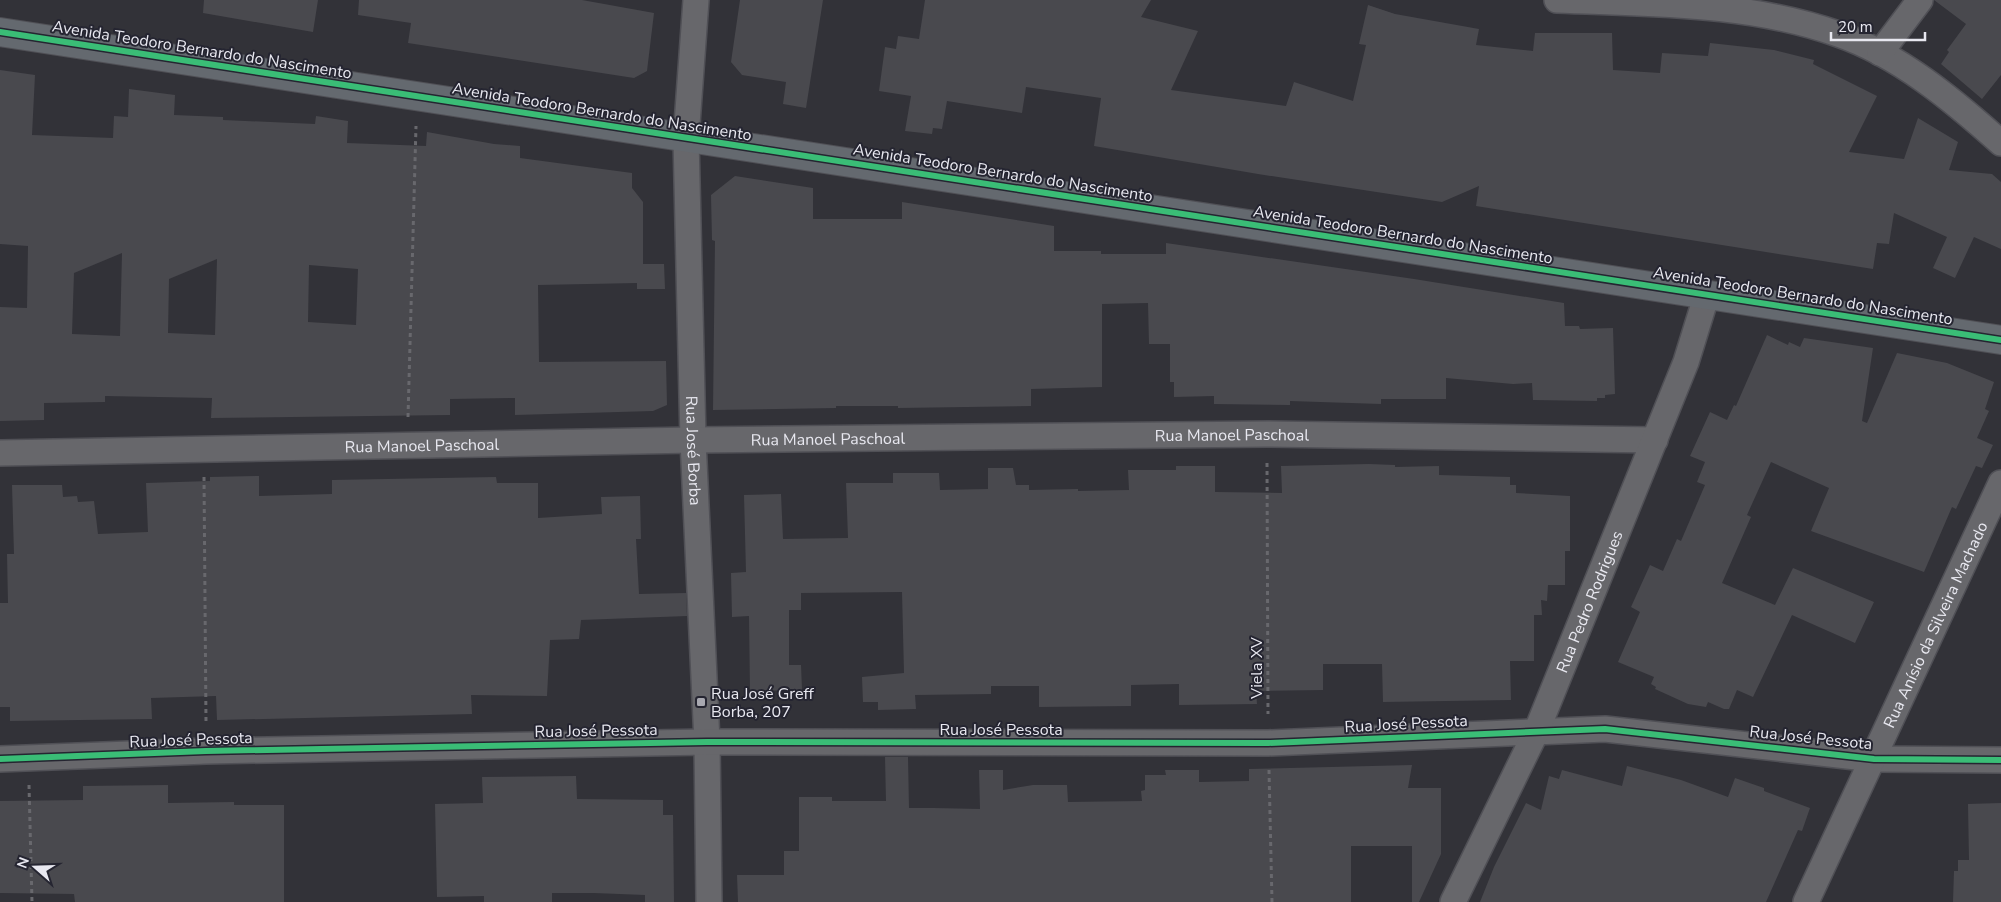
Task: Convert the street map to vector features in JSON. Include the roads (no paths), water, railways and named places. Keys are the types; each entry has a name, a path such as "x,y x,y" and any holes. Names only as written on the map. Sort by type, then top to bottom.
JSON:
{"street":[{"name":"Rua José Borba","path":"696,0 686,138 693,440 707,742 709,902"},
{"path":"1557,0 1722,8 1787,18 1840,34 1880,53 1909,70 1966,112 2001,142"},
{"path":"1880,53 1920,0"},
{"name":"Avenida Teodoro Bernardo do Nascimento","path":"0,32 2001,340"},
{"name":"Rua Pedro Rodrigues","path":"1453,902 1537,730 1686,362 1707,294"},
{"name":"Rua Manoel Paschoal","path":"0,452 693,440 1266,434 1655,440"},
{"name":"Rua Anísio da Silveira Machado","path":"1806,902 2001,483"},
{"name":"Rua José Pessota","path":"0,759 206,751 707,742 1268,743 1537,730 1605,729 1874,759 2001,760"}],"place":[{"name":"Rua José Greff Borba, 207","path":"701,702"}]}
